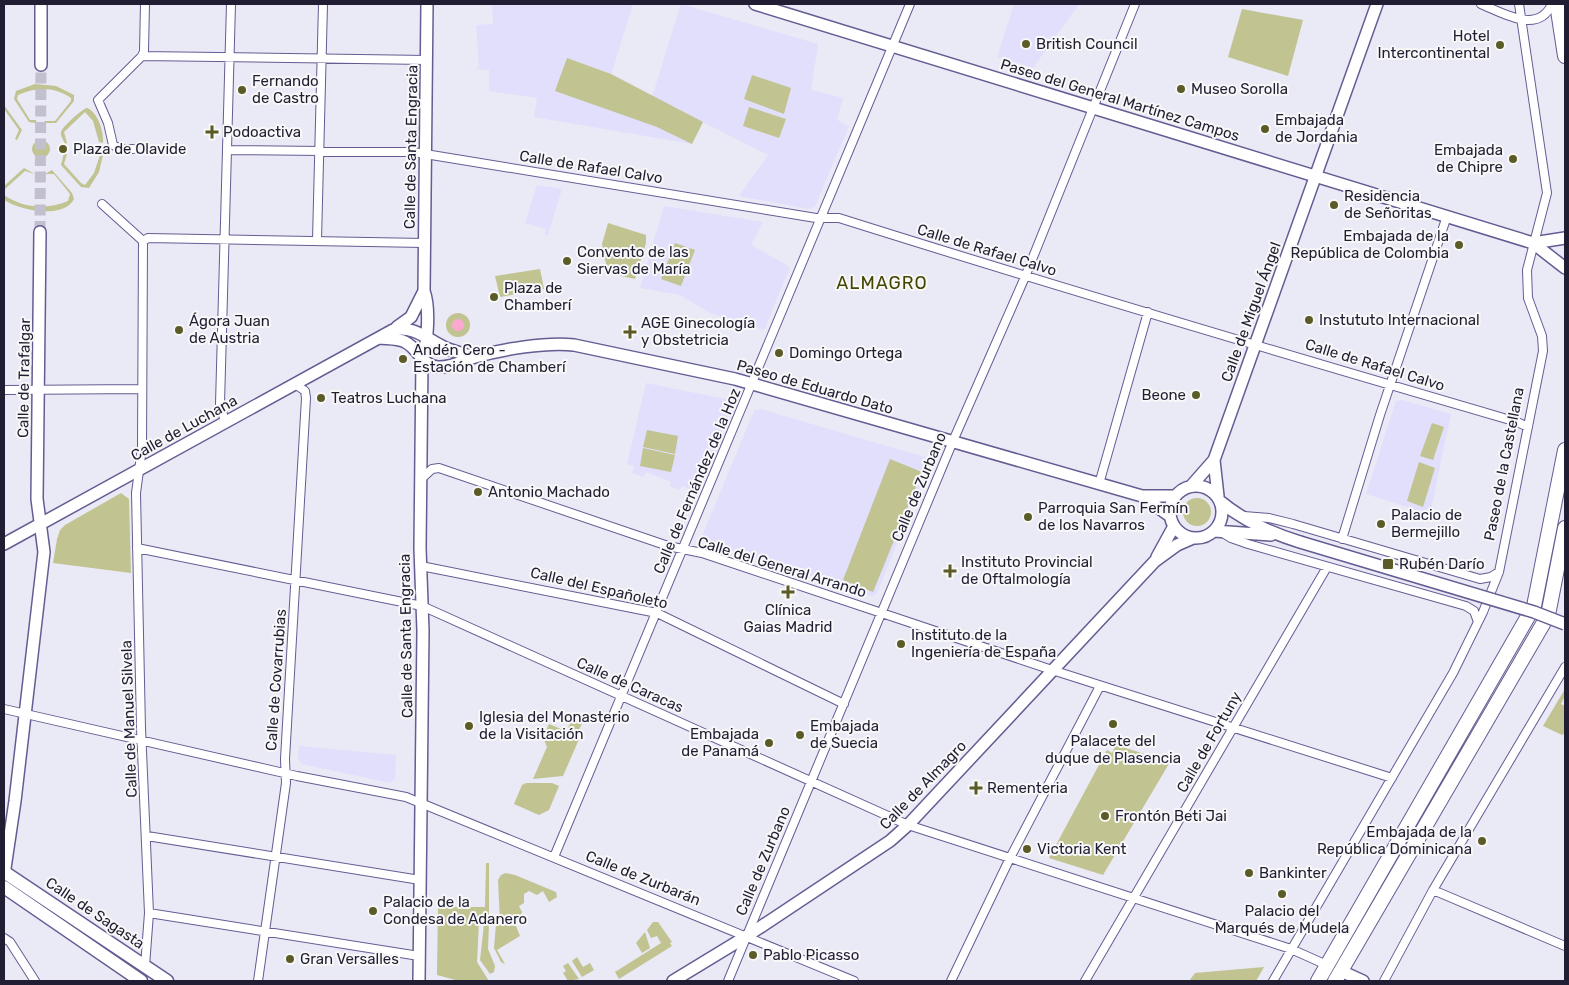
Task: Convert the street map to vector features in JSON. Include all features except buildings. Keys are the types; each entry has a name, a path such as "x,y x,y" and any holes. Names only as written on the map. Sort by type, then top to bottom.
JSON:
{"highway":[{"path":"1557,4 1565,56"},
{"path":"1334,973 1534,606 1565,450"},
{"path":"1318,981 1334,973 1543,624 1549,610 1565,528"}],"main road":[{"name":"Calle de Sagasta","path":"4,873 167,981"},
{"name":"Calle de Sagasta","path":"4,887 141,981"}],"street":[{"path":"41,4 41,65"},
{"path":"133,149 121,149 113,145 108,123 98,102 99,98 142,56 144,50 145,4"},
{"path":"226,422 220,404 231,4"},
{"path":"317,240 323,4"},
{"name":"Calle de Santa Engracia","path":"419,981 422,360 427,347 426,297 424,291 427,154 427,4"},
{"name":"Paseo del General Martínez Campos","path":"755,4 1534,243"},
{"name":"Calle de Fernández de la Hoz","path":"554,857 658,612 682,550 910,4"},
{"name":"Calle de Zurbano","path":"728,981 953,441 1025,277 1135,4"},
{"name":"Calle de Miguel Ángel","path":"1192,485 1214,460 1377,4"},
{"path":"1481,4 1521,21 1534,19 1545,14 1552,4"},
{"name":"Paseo de la Castellana","path":"1272,981 1453,673 1478,622 1499,572 1543,351 1542,336 1531,310 1528,289 1528,262 1547,193 1519,4"},
{"path":"142,56 427,60"},
{"name":"Calle de Rafael Calvo","path":"228,150 319,150 427,154 821,218 839,218 1025,277 1256,343 1517,422 1528,427"},
{"path":"102,204 143,241 148,238 425,243"},
{"path":"1342,539 1447,216"},
{"name":"Calle de Trafalgar","path":"4,873 26,714 44,552 37,499 40,232"},
{"path":"1534,243 1565,238"},
{"name":"Calle de Manuel Silvela","path":"143,241 142,448 136,493 142,740 150,913 145,966"},
{"path":"1534,243 1565,268"},
{"name":"Calle de Santa Engracia","path":"393,330 411,317 424,291"},
{"path":"1099,484 1148,312"},
{"path":"393,330 407,328 446,348 475,357"},
{"name":"Calle de Luchana","path":"4,544 393,330"},
{"path":"379,338 403,340 422,360 436,367 456,365 475,357"},
{"name":"Paseo de Eduardo Dato","path":"475,357 564,344 752,383 1142,496 1175,496"},
{"name":"Calle de Covarrubias","path":"258,981 286,783 285,773 306,398 305,391 295,384"},
{"path":"4,390 141,389"},
{"name":"Calle de Miguel Ángel","path":"1214,460 1219,499"},
{"name":"Calle del General Arrando","path":"421,479 432,469 439,468 682,550 702,553 882,612 1100,686 1392,778"},
{"path":"1281,536 1218,532 1204,537 1193,538 1182,534 1172,521 1170,505 1182,489 1192,485 1204,486 1239,516 1281,536 1534,612 1565,624"},
{"name":"Paseo de Eduardo Dato","path":"1142,496 1172,521"},
{"path":"1218,532 1222,520 1219,499"},
{"path":"1239,516 1269,518 1293,524 1480,579 1491,577 1499,572"},
{"name":"Calle de Almagro","path":"1155,561 1172,521"},
{"path":"1218,532 1239,541 1327,568 1466,606 1474,611 1478,622"},
{"name":"Calle de Almagro","path":"673,981 747,936 890,841 908,825 1155,561 1177,545 1193,538"},
{"name":"Calle de Caracas","path":"137,548 422,606 908,825 1291,949 1334,973"},
{"name":"Calle del Españoleto","path":"421,566 658,612 844,704"},
{"name":"Calle de Fortuny","path":"1085,981 1327,568"},
{"path":"1384,981 1433,890 1565,667"},
{"path":"951,981 1010,858 1100,686"},
{"name":"Calle de Zurbarán","path":"4,709 285,773 406,797 854,981"},
{"path":"147,836 420,880"},
{"path":"1433,890 1565,946"},
{"path":"150,913 419,956"},
{"path":"4,938 10,942 35,981"},
{"path":"1334,973 1363,981"}],"shaded area":[{"path":"492,4 633,4 611,75 652,97 681,4 818,44 811,90 843,98 837,120 849,126 815,206 809,209 739,196 768,155 703,122 692,144 534,117 537,98 489,91 489,70 475,69 479,67 476,25 493,24"},
{"name":"British Council","path":"1014,4 1079,4 1033,68 997,57"},
{"path":"537,185 562,189 548,235 544,235 546,229 525,223"},
{"path":"664,206 763,222 751,245 790,267 764,330 710,313 680,295 640,288"},
{"path":"460,319 463,320 463,330 456,331 453,330 452,323 453,320"},
{"path":"646,383 730,400 733,405 697,492 682,486 680,490 670,486 671,482 646,472 644,477 632,473 634,466 627,464"},
{"path":"1402,400 1451,414 1430,514 1366,494 1396,401"},
{"path":"760,409 928,458 930,463 877,593 872,596 704,541 702,536 754,411"},
{"path":"299,746 396,755 395,779 390,783 302,764 298,759"}],"green space":[{"path":"1242,9 1303,20 1288,76 1228,57"},
{"path":"567,58 611,74 703,122 692,144 657,127 555,91"},
{"path":"752,75 791,88 784,114 744,99"},
{"path":"35,84 56,86 74,95 74,101 56,123 46,123 44,121 55,121 71,101 71,98 65,94 58,91 38,89 18,95 17,99 30,120 36,120 36,123 29,122 14,99 16,91"},
{"path":"4,105 22,130 17,140 15,139 19,130 4,109"},
{"path":"749,107 786,119 779,138 743,126"},
{"path":"87,108 91,110 100,123 103,143 99,142 93,121 85,112 64,132 67,143 65,144 61,135 62,130 68,122"},
{"path":"41,140 47,143 50,149 47,155 41,158 35,155 32,149 35,143"},
{"path":"64,153 67,154 64,164 85,185 94,173 100,155 103,155 99,172 89,188 81,187 61,165"},
{"path":"24,168 35,174 25,171 4,190 4,186"},
{"path":"52,170 72,193 74,199 68,205 61,209 40,211 20,207 4,200 4,195 19,203 35,206 51,206 68,201 70,194 54,174 45,174"},
{"path":"608,223 646,235 646,243 635,279 617,275 607,269 602,244"},
{"path":"675,243 695,250 681,286 661,279"},
{"path":"540,269 544,289 500,297 495,276"},
{"path":"458,313 463,314 469,320 469,330 463,336 458,337 453,336 447,330 446,325 447,320 453,314"},
{"path":"1432,423 1444,427 1433,460 1420,456"},
{"path":"647,430 678,436 675,454 643,447"},
{"path":"643,448 675,455 671,472 640,466"},
{"path":"890,459 922,472 873,592 843,580"},
{"path":"1419,462 1435,468 1423,507 1407,501"},
{"path":"121,493 129,499 131,573 53,563 60,530 65,525"},
{"path":"1197,498 1207,502 1211,512 1207,522 1197,526 1187,522 1183,512 1187,502"},
{"path":"1565,689 1565,696 1561,704 1565,706 1565,733 1562,735 1543,726"},
{"path":"575,713 585,717 578,732 568,728"},
{"path":"549,724 580,737 563,776 533,779 547,747 543,737"},
{"name":"Frontón Beti Jai","path":"1116,745 1170,762 1103,875 1049,858 1107,750 1112,753"},
{"path":"526,783 552,783 559,786 549,810 539,815 514,804 522,785"},
{"path":"486,863 489,863 489,919 483,919 479,922 477,962 489,981 459,981 437,975 438,907 485,907"},
{"path":"506,873 556,892 557,897 549,902 543,891 537,895 529,891 524,894 524,903 519,906 522,912 518,922 500,921 498,880 501,875"},
{"path":"653,922 658,922 672,942 670,943 672,946 619,979 615,972 661,943 657,936 651,938 647,930"},
{"path":"484,924 489,924 488,949 495,966 494,972 490,974 480,960"},
{"path":"496,924 516,926 520,936 497,950 505,964 501,962 494,948"},
{"path":"645,932 650,948 642,953 636,943"},
{"path":"577,957 583,967 590,963 594,970 582,977 572,961"},
{"path":"568,963 579,979 568,981 563,973 566,971 563,966"},
{"path":"1264,967 1256,981 1189,981 1195,973"}],"tunnel":[{"path":"40,232 41,65"}],"place":[{"name":"British Council","path":"1026,44"},
{"name":"Hotel Intercontinental","path":"1500,45"},
{"name":"Museo Sorolla","path":"1181,89"},
{"name":"Fernando de Castro","path":"242,90"},
{"name":"Embajada de Jordania","path":"1265,129"},
{"name":"Podoactiva","path":"212,132"},
{"name":"Plaza de Olavide","path":"63,149"},
{"name":"Embajada de Chipre","path":"1513,159"},
{"name":"Residencia de Señoritas","path":"1334,205"},
{"name":"Embajada de la República de Colombia","path":"1459,245"},
{"name":"Convento de las Siervas de María","path":"567,261"},
{"name":"Plaza de Chamberí","path":"494,297"},
{"name":"Instututo Internacional","path":"1309,320"},
{"name":"Ágora Juan de Austria","path":"179,330"},
{"name":"AGE Ginecología y Obstetricia","path":"630,332"},
{"name":"Domingo Ortega","path":"779,353"},
{"name":"Andén Cero - Estación de Chamberí","path":"403,359"},
{"name":"Beone","path":"1196,395"},
{"name":"Teatros Luchana","path":"321,398"},
{"name":"Antonio Machado","path":"478,492"},
{"name":"Parroquia San Fermín de los Navarros","path":"1028,517"},
{"name":"Palacio de Bermejillo","path":"1381,524"},
{"name":"Rubén Darío","path":"1388,564"},
{"name":"Instituto Provincial de Oftalmología","path":"950,571"},
{"name":"Clínica Gaias Madrid","path":"788,592"},
{"name":"Instituto de la Ingeniería de España","path":"901,644"},
{"name":"Palacete del duque de Plasencia","path":"1113,724"},
{"name":"Iglesia del Monasterio de la Visitación","path":"469,726"},
{"name":"Embajada de Suecia","path":"800,735"},
{"name":"Embajada de Panamá","path":"769,743"},
{"name":"Rementeria","path":"976,788"},
{"name":"Frontón Beti Jai","path":"1105,816"},
{"name":"Embajada de la República Dominicana","path":"1482,841"},
{"name":"Victoria Kent","path":"1027,849"},
{"name":"Bankinter","path":"1249,873"},
{"name":"Palacio del Marqués de Mudela","path":"1282,894"},
{"name":"Palacio de la Condesa de Adanero","path":"373,911"},
{"name":"Pablo Picasso","path":"753,955"},
{"name":"Gran Versalles","path":"290,959"}],"district":[{"name":"ALMAGRO","path":"882,283"}]}
